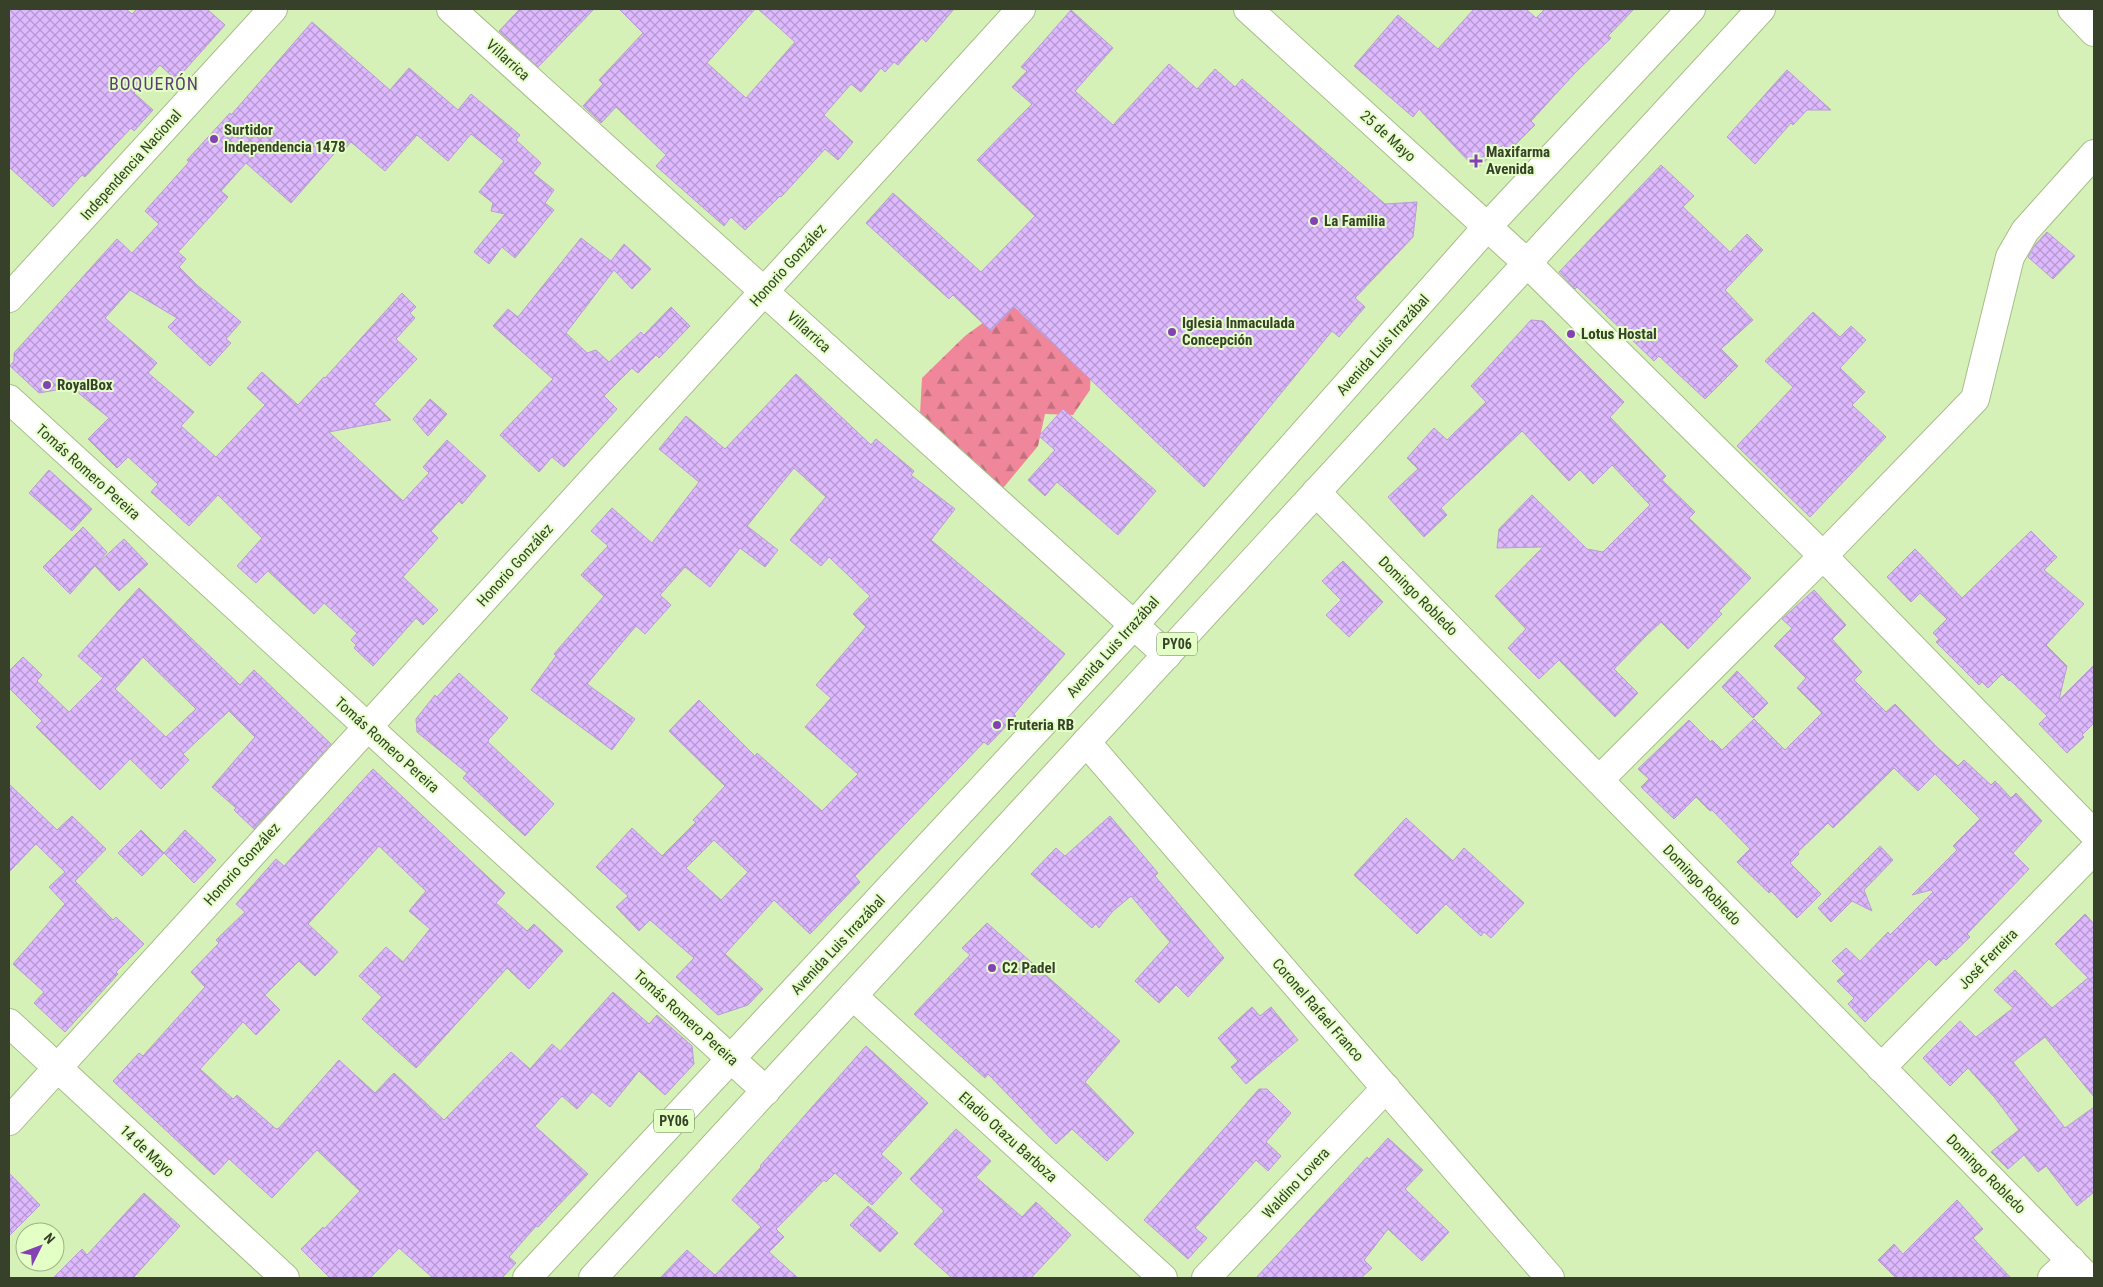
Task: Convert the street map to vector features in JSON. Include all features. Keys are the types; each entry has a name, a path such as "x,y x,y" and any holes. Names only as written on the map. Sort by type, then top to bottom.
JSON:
{"main road":[{"name":"Independencia Nacional","path":"9,298 273,9"},
{"name":"Villarrica","path":"451,9 1167,655"},
{"name":"Honorio González","path":"9,1120 1021,9"},
{"name":"25 de Mayo","path":"1248,9 1527,263 1823,556 2094,834"},
{"name":"Avenida Luis Irrazábal","path":"527,1278 1134,625 1487,227 1691,9"},
{"name":"PY06","path":"593,1278 1761,9"},
{"path":"2072,9 2094,32"},
{"path":"1599,780 1823,556 1975,398 2010,257 2025,231 2094,154"},
{"name":"Tomás Romero Pereira","path":"9,399 766,1091"},
{"name":"Domingo Robledo","path":"1316,492 1881,1068 2070,1272"},
{"name":"Coronel Rafael Franco","path":"1086,742 1550,1278"},
{"name":"José Ferreira","path":"1881,1068 2094,850"},
{"name":"Eladio Otazu Barboza","path":"853,996 1163,1278"},
{"name":"14 de Mayo","path":"9,1023 285,1278"},
{"name":"Waldino Lovera","path":"1206,1278 1386,1088"}],"green space":[{"path":"1025,277 1091,364 1090,390 1073,415 1045,414 1038,446 999,493 980,466 920,414 922,378 965,336 1009,304"}],"building":[{"path":"9,9 126,9 132,14 137,9 207,9 225,25 176,80 160,65 134,93 153,110 134,131 131,128 85,177 82,175 53,207 9,167"},
{"path":"520,9 594,9 538,67 499,31"},
{"path":"619,9 755,9 707,63 746,98 795,42 758,9 954,9 926,42 922,38 898,65 894,62 885,72 881,68 861,92 851,84 824,115 853,142 838,160 825,149 781,197 745,230 731,217 724,226 656,166 666,155 616,107 601,123 583,106 603,84 599,80 643,33"},
{"path":"1474,9 1526,9 1536,18 1545,9 1634,9 1608,36 1611,38 1575,73 1531,121 1535,125 1509,151 1503,145 1476,169 1419,109 1413,117 1354,66 1398,15 1438,49"},
{"path":"1071,10 1113,48 1075,91 1113,125 1169,64 1197,89 1215,69 1235,87 1242,79 1385,204 1417,202 1413,237 1355,298 1365,307 1339,337 1332,331 1204,487 1014,307 991,331 953,295 949,299 866,223 893,193 981,272 1035,216 977,160 1032,104 1012,87 1027,71 1021,67"},
{"path":"312,22 390,90 409,68 458,110 471,94 520,135 516,140 541,163 533,173 554,190 545,203 554,210 515,258 502,247 489,264 474,252 505,214 491,211 493,203 479,192 504,161 471,134 448,161 417,135 385,171 351,142 342,152 339,148 291,203 246,163 221,191 228,197 178,252 186,259 179,267 197,285 241,322 226,339 231,343 210,366 168,327 177,318 130,290 105,318 157,363 148,373 194,412 181,426 216,457 265,405 247,388 262,372 298,405 402,293 416,307 410,313 415,318 396,339 417,359 374,404 391,420 329,432 403,501 429,473 423,467 447,440 486,476 462,504 459,501 431,531 438,538 403,577 438,610 423,625 416,618 373,666 354,648 356,645 351,640 357,633 324,603 314,614 268,571 256,583 237,566 262,538 218,495 189,526 151,492 158,484 128,457 117,468 88,439 109,418 64,381 56,390 39,393 10,366 14,361 14,353 117,239 132,253 159,224 145,211 189,162 187,160 230,113 231,115"},
{"path":"1787,70 1831,110 1807,110 1793,125 1791,123 1755,164 1727,137"},
{"path":"1661,165 1694,196 1683,207 1730,252 1747,234 1763,250 1725,290 1753,320 1721,349 1738,366 1705,399 1659,356 1654,361 1559,272"},
{"path":"2047,232 2075,256 2053,279 2028,257 2035,245"},
{"path":"581,238 611,261 624,244 651,269 632,289 614,270 566,333 587,353 596,350 609,362 641,332 644,335 671,307 690,326 659,358 656,355 638,373 632,368 604,396 617,409 564,467 552,457 539,472 500,435 553,379 493,326 508,309 518,317"},
{"path":"1813,312 1840,337 1851,326 1866,340 1840,368 1865,392 1852,405 1886,437 1810,517 1737,446 1793,387 1765,361"},
{"path":"1531,320 1543,321 1624,402 1610,417 1666,476 1662,480 1695,512 1689,518 1751,578 1719,611 1722,614 1688,649 1661,622 1648,634 1614,669 1638,693 1615,717 1559,660 1539,679 1508,648 1526,629 1495,596 1543,547 1497,548 1499,529 1532,495 1587,549 1603,552 1650,505 1612,465 1593,484 1580,470 1569,481 1522,431 1441,508 1447,515 1424,537 1388,497 1418,469 1407,458 1434,428 1447,440 1486,402 1471,386"},
{"path":"796,374 871,445 876,439 914,471 911,475 955,509 931,540 1065,654 1014,714 1016,716 988,745 984,742 855,876 860,882 810,934 774,900 725,954 763,989 748,1005 718,1015 676,977 694,958 650,920 639,931 616,907 628,896 596,867 632,828 662,856 696,822 693,820 725,786 669,731 699,700 755,756 757,753 822,811 858,774 805,727 831,698 816,685 866,627 853,614 870,596 829,557 821,566 790,540 826,497 794,468 747,526 778,550 765,567 740,548 710,587 685,567 660,595 671,605 645,634 636,626 587,684 635,719 612,750 531,690 556,656 554,654 604,596 581,575 608,546 591,531 612,508 652,543 699,482 659,449 686,416 725,449","holes":["714,840 748,872 721,900 686,868"]},
{"path":"430,399 447,414 428,436 413,419"},
{"path":"1063,409 1156,491 1118,535 1057,482 1045,496 1028,480 1055,450 1039,436"},
{"path":"49,470 92,509 72,531 29,493"},
{"path":"83,527 107,552 70,594 43,567"},
{"path":"2031,531 2057,557 2044,570 2084,604 2046,645 2067,666 2059,700 2094,665 2094,723 2082,735 2084,737 2067,753 2039,724 2047,716 2010,680 2002,674 1988,688 1982,682 1979,685 1936,642 1939,639 1933,633 1947,619 1920,593 1911,602 1887,577 1915,549 1962,598"},
{"path":"124,539 148,564 119,591 95,566"},
{"path":"1343,561 1383,602 1349,637 1326,615 1341,600 1322,581"},
{"path":"139,588 240,685 254,670 331,744 254,829 234,810 236,808 212,787 255,737 229,711 183,754 189,760 161,789 130,759 100,790 36,727 42,721 9,688 9,671 23,657 42,675 37,681 69,712 103,678 78,656","holes":["143,657 196,709 166,737 115,689"]},
{"path":"1814,590 1846,625 1832,639 1862,672 1854,680 1886,712 1895,704 1958,766 1964,760 1991,785 1995,781 2011,798 2016,793 2042,821 2013,853 2029,869 1967,934 1970,937 1946,960 1944,958 1936,966 1929,959 1865,1022 1848,1004 1854,998 1837,981 1845,974 1832,961 1846,948 1860,961 1888,932 1890,935 1933,892 1931,890 1912,895 1957,850 1953,846 1980,819 1935,774 1918,791 1894,768 1833,828 1828,823 1798,852 1799,854 1790,863 1821,894 1797,918 1771,891 1769,893 1737,862 1750,849 1712,810 1710,811 1696,797 1674,819 1641,787 1649,779 1638,769 1689,720 1722,750 1754,719 1785,750 1822,713 1797,688 1806,678 1774,646 1792,628 1782,619"},
{"path":"1737,671 1768,703 1753,718 1722,687"},
{"path":"459,673 508,718 488,742 554,804 525,836 463,778 467,773 417,732 416,719 435,695 437,697"},
{"path":"373,769 505,893 496,903 527,931 534,924 563,951 529,989 507,968 416,1068 362,1019 382,997 359,976 386,947 403,962 430,929 409,911 426,891 379,846 308,924 338,952 315,976 299,961 265,995 280,1010 256,1035 243,1022 200,1069 233,1099 237,1095 276,1129 279,1128 339,1060 375,1093 394,1073 444,1120 511,1052 530,1069 552,1044 560,1051 613,992 649,1024 657,1015 692,1046 694,1064 665,1095 639,1071 610,1107 592,1092 577,1109 562,1096 535,1126 588,1174 538,1227 536,1226 509,1257 516,1263 502,1278 433,1278 399,1248 370,1278 330,1278 301,1249 323,1227 324,1229 360,1191 317,1150 272,1198 229,1159 214,1175 113,1081 139,1053 143,1056 205,987 191,972 219,943 216,940 245,912 236,904 276,859 284,866"},
{"path":"9,784 57,830 72,816 106,849 75,881 113,920 116,917 144,944 116,972 118,974 65,1032 34,1003 44,992 13,964 65,904 49,887 65,872 36,844 9,872"},
{"path":"1110,816 1158,873 1155,876 1224,958 1188,997 1176,985 1159,1003 1135,981 1170,942 1131,896 1113,911 1099,928 1096,924 1092,928 1031,874 1056,848 1065,856"},
{"path":"1406,818 1453,861 1464,848 1524,903 1491,938 1484,932 1481,936 1446,904 1417,934 1354,875"},
{"path":"141,830 164,853 142,876 118,853"},
{"path":"185,830 216,860 194,883 164,853"},
{"path":"1880,846 1893,860 1864,890 1872,911 1852,901 1831,922 1818,908"},
{"path":"2085,914 2094,924 2094,1097 2045,1037 2013,1062 2065,1128 2094,1107 2094,1192 2077,1206 2046,1166 2038,1172 2024,1155 2008,1169 1991,1152 2019,1130 1995,1098 1968,1068 1950,1086 1923,1058 1960,1021 1976,1037 2013,1008 1994,990 2015,970 2052,1008 2088,978 2055,944"},
{"path":"987,923 1120,1041 1085,1082 1134,1133 1107,1161 1072,1129 1056,1144 988,1074 985,1078 914,1014 970,955 962,948"},
{"path":"1252,1007 1260,1016 1271,1007 1298,1040 1246,1084 1231,1067 1238,1061 1218,1038"},
{"path":"866,1046 928,1103 881,1154 902,1173 872,1205 835,1173 826,1182 824,1180 776,1229 784,1237 769,1252 798,1278 660,1278 687,1250 715,1275 761,1227 732,1200"},
{"path":"1259,1089 1267,1089 1291,1113 1266,1142 1281,1156 1268,1171 1256,1160 1195,1228 1207,1238 1188,1259 1144,1220"},
{"path":"956,1129 991,1161 976,1177 1022,1217 1036,1202 1071,1235 1031,1278 952,1278 914,1244 944,1211 910,1179"},
{"path":"1388,1138 1423,1170 1405,1189 1449,1232 1422,1261 1388,1229 1364,1260 1372,1268 1361,1278 1256,1278 1367,1157 1369,1159"},
{"path":"9,1173 40,1205 23,1222 15,1222 15,1230 9,1236"},
{"path":"144,1193 180,1226 133,1278 53,1278 59,1272 65,1272 65,1266 82,1249 87,1255"},
{"path":"1957,1200 1983,1229 1973,1238 2011,1278 1896,1278 1878,1260 1894,1244 1903,1254"},
{"path":"868,1206 898,1233 880,1252 850,1225"}],"place":[{"name":"Surtidor Independencia 1478","path":"214,139"},
{"name":"Maxifarma Avenida","path":"1476,161"},
{"name":"La Familia","path":"1314,221"},
{"name":"Iglesia Inmaculada Concepción","path":"1172,332"},
{"name":"Lotus Hostal","path":"1571,334"},
{"name":"RoyalBox","path":"47,385"},
{"name":"Fruteria RB","path":"997,725"},
{"name":"C2 Padel","path":"992,968"}],"district":[{"name":"BOQUERÓN","path":"154,83"}]}
